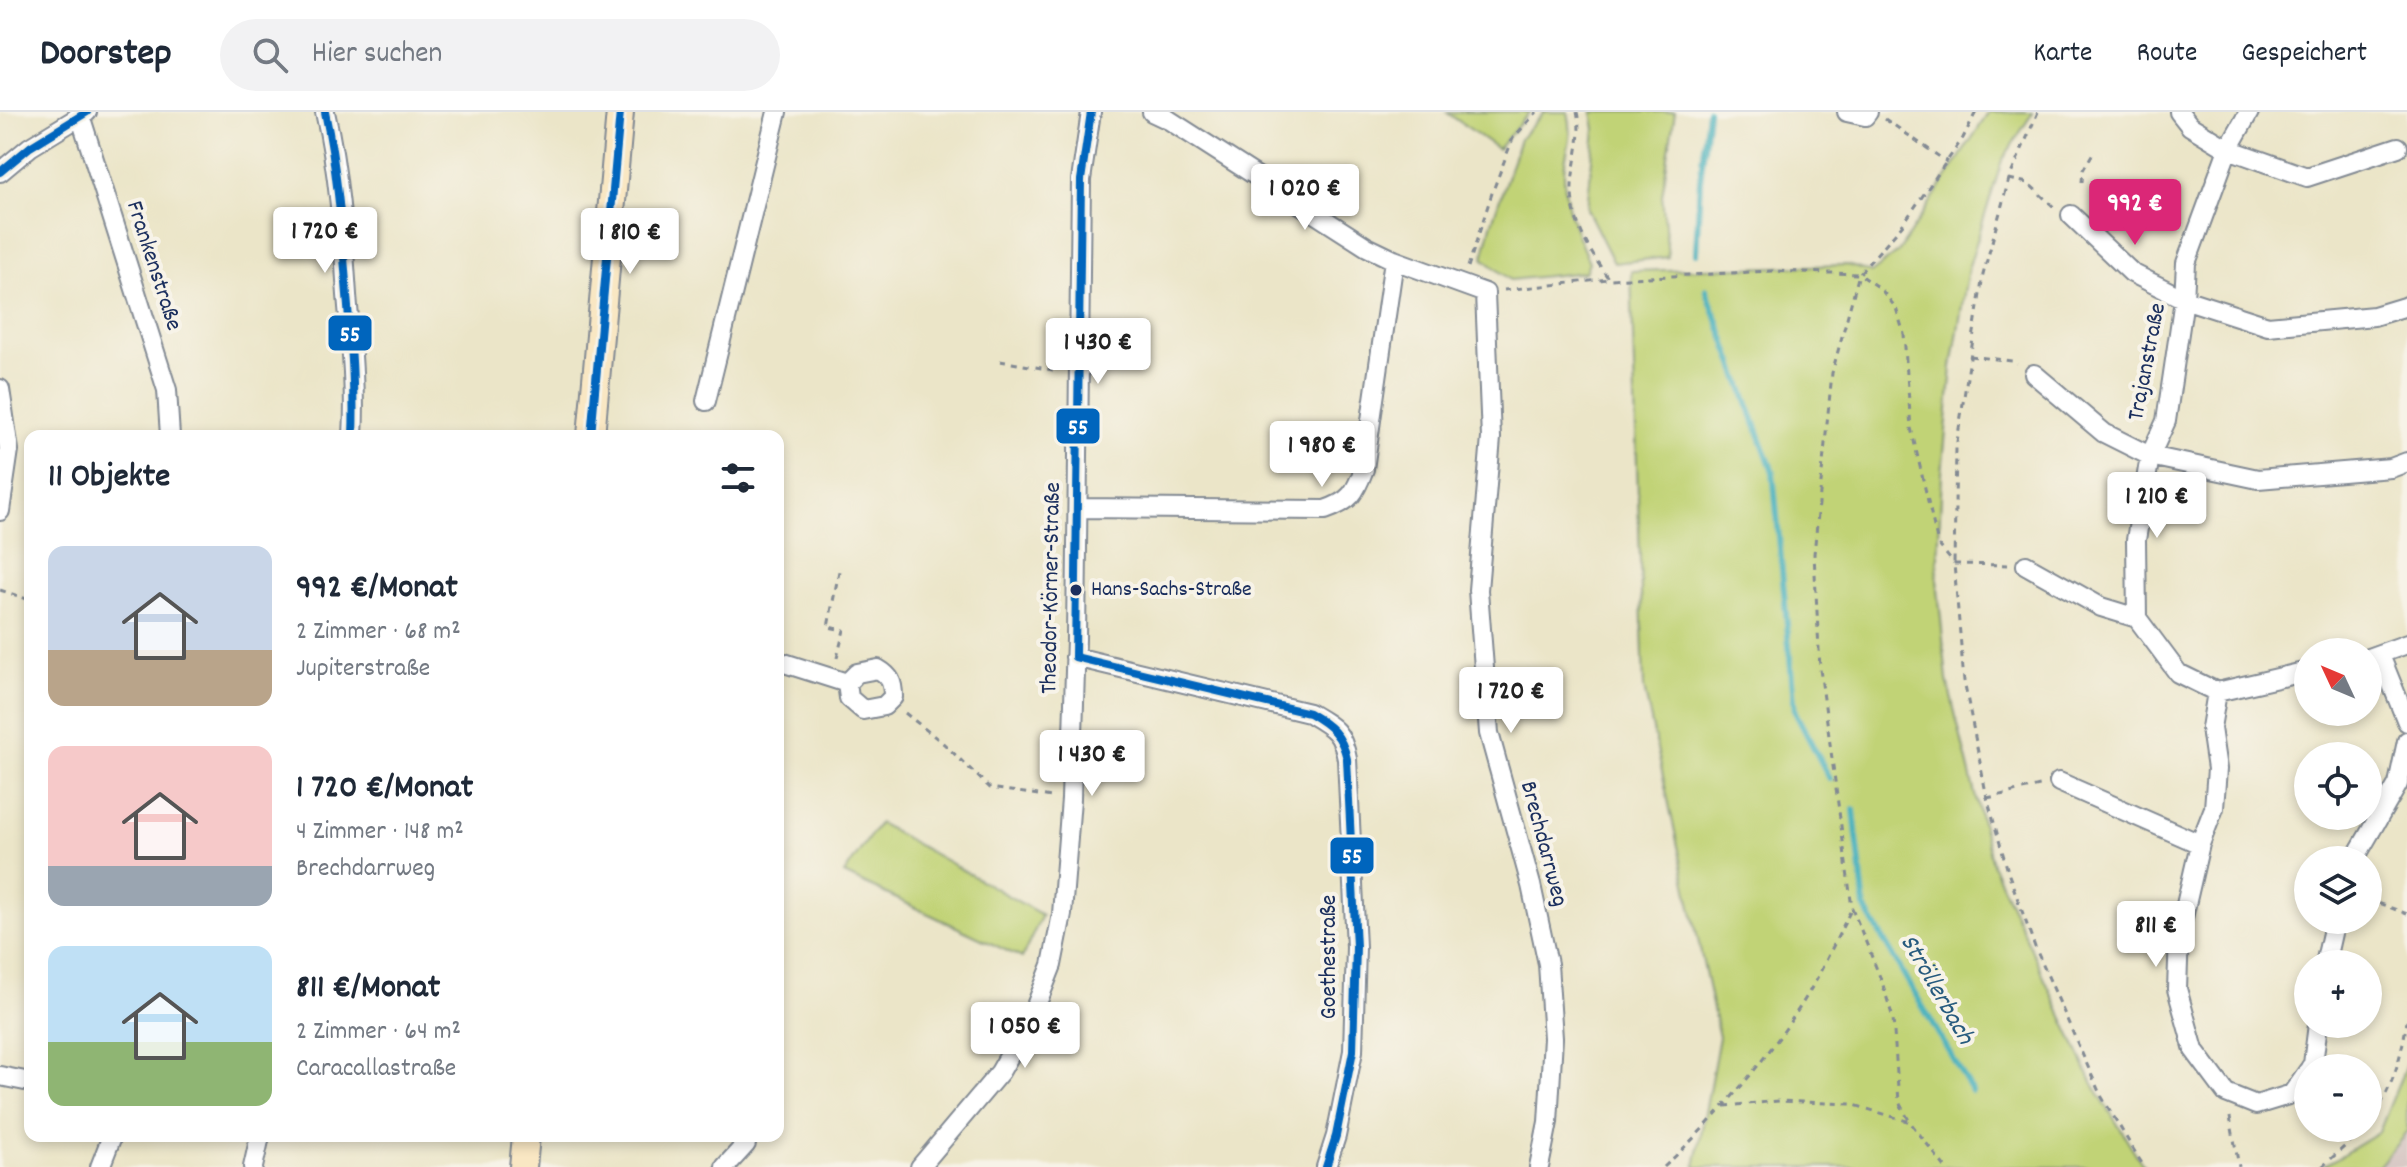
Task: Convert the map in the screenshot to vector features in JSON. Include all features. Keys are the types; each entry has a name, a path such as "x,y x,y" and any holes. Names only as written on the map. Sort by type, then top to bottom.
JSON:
{"main road":[{"path":"592,430 620,112"},
{"path":"523,1167 525,1142"}],"street":[{"path":"325,112 344,246 355,399 353,430"},
{"path":"706,401 777,112"},
{"name":"Theodor-Körner-Straße","path":"920,1167 1000,1072 1032,1016 1052,965 1060,924 1071,799 1081,180 1091,112"},
{"path":"1152,112 1367,247 1485,293"},
{"path":"1847,112 1865,116 1868,112"},
{"path":"2179,112 2190,126 2228,149 2307,177 2398,147"},
{"name":"Trajanstraße","path":"2137,618 2136,540 2150,456 2166,421 2184,299 2186,263 2228,149 2249,112"},
{"path":"0,172 30,147 82,113"},
{"name":"Frankenstraße","path":"82,113 167,390 170,430"},
{"path":"2071,215 2132,273 2184,299 2268,326 2374,316 2407,306"},
{"path":"1078,508 1325,510 1345,503 1357,488 1364,469 1394,260"},
{"name":"Brechdarrweg","path":"1485,293 1491,438 1478,590 1489,733 1531,885 1548,964 1553,1038 1548,1122 1539,1167"},
{"path":"2034,374 2104,433 2150,456 2258,479 2391,468 2407,462"},
{"path":"0,389 9,450 0,511"},
{"path":"2026,565 2101,607 2137,618 2178,673 2217,692 2294,674"},
{"path":"2382,653 2407,644"},
{"name":"Goethestraße","path":"1075,657 1309,713 1332,726 1343,739 1347,759 1356,947 1353,1051 1336,1136 1326,1167"},
{"path":"784,663 839,680 878,669 888,675 893,686 893,697 884,706 863,710 849,698 839,680"},
{"path":"2382,672 2407,722"},
{"path":"2217,692 2211,728 2217,769 2214,808 2200,844 2179,935 2177,989 2194,1050 2226,1093 2256,1105 2294,1091"},
{"path":"2362,846 2398,784 2407,741"},
{"path":"2059,782 2200,844"},
{"path":"0,1076 24,1081"},
{"path":"100,1167 110,1142"},
{"path":"253,1167 259,1142"},
{"path":"725,1167 746,1144"}],"path":[{"path":"1462,285 1513,138 1537,112"},
{"path":"1577,112 1581,127 1572,187 1575,215 1587,248 1609,279"},
{"path":"1875,112 1947,162"},
{"path":"1945,1167 1910,1122 1899,1102 1893,1018 1852,908 1820,669 1814,554 1832,373 1859,274 1903,224 1947,162 1976,112"},
{"path":"2038,112 2009,179 1983,275 1956,448 1954,564 1964,681 1987,798 2009,875 2035,947 2100,1094 2144,1167"},
{"path":"2082,182 2083,170 2092,152"},
{"path":"2009,179 2028,183 2064,216 2071,215"},
{"path":"1485,293 1609,279 1772,271 1859,274 1880,288 1896,308 1904,334 1911,428 1938,544 1954,564"},
{"path":"1970,356 2012,361 2034,374"},
{"path":"1000,361 1078,374"},
{"path":"1954,564 2026,565"},
{"path":"839,680 844,630 828,627 840,566"},
{"path":"0,590 24,598"},
{"path":"889,700 944,744 990,788 1071,799"},
{"path":"1987,798 2059,782"},
{"path":"2382,904 2407,914"},
{"path":"1664,1167 1755,1071 1801,1005 1852,908"},
{"path":"2382,1104 2400,1061 2407,1021"},
{"path":"2226,1093 2239,1167"},
{"path":"1725,1106 1779,1101 1851,1104 1910,1122"},
{"path":"2322,1167 2350,1142"}],"shaded area":[{"path":"2407,1132 2407,1167 2378,1167 2387,1154"}],"green space":[{"path":"1446,112 1530,112 1498,149"},
{"path":"1544,112 1568,112 1570,138 1564,173 1566,196 1575,230 1589,262 1585,272 1510,280 1483,258 1520,139"},
{"path":"1592,112 1675,112 1662,195 1668,257 1614,263 1587,209 1595,129"},
{"path":"1989,112 2033,112 2002,161 1968,269 1952,367 1942,473 1937,579 1947,680 1992,864 2093,1084 2144,1167 1695,1167 1719,1037 1644,688 1631,271 1848,265 1871,273 1898,252"},
{"path":"879,823 1042,915 1022,958 844,874"},
{"path":"2407,1063 2407,1132 2378,1167 2322,1167 2363,1142 2382,1142 2382,1125"}],"waterway":[{"path":"1696,253 1708,112"},
{"path":"1706,289 1773,472 1795,712 1830,779"},
{"name":"Ströllerbach","path":"1854,810 1865,908 1972,1091"}],"transit line":[{"name":"55","path":"0,172 30,147 87,112"},
{"name":"55","path":"325,112 343,249 352,366 353,430"},
{"name":"55","path":"592,430 620,112"},
{"name":"55","path":"1091,112 1081,180 1075,657 1309,713 1329,726 1342,743 1347,759 1356,947 1353,1051 1336,1136 1326,1167"}],"place":[{"name":"Hans-Sachs-Straße","path":"1076,590"}]}
